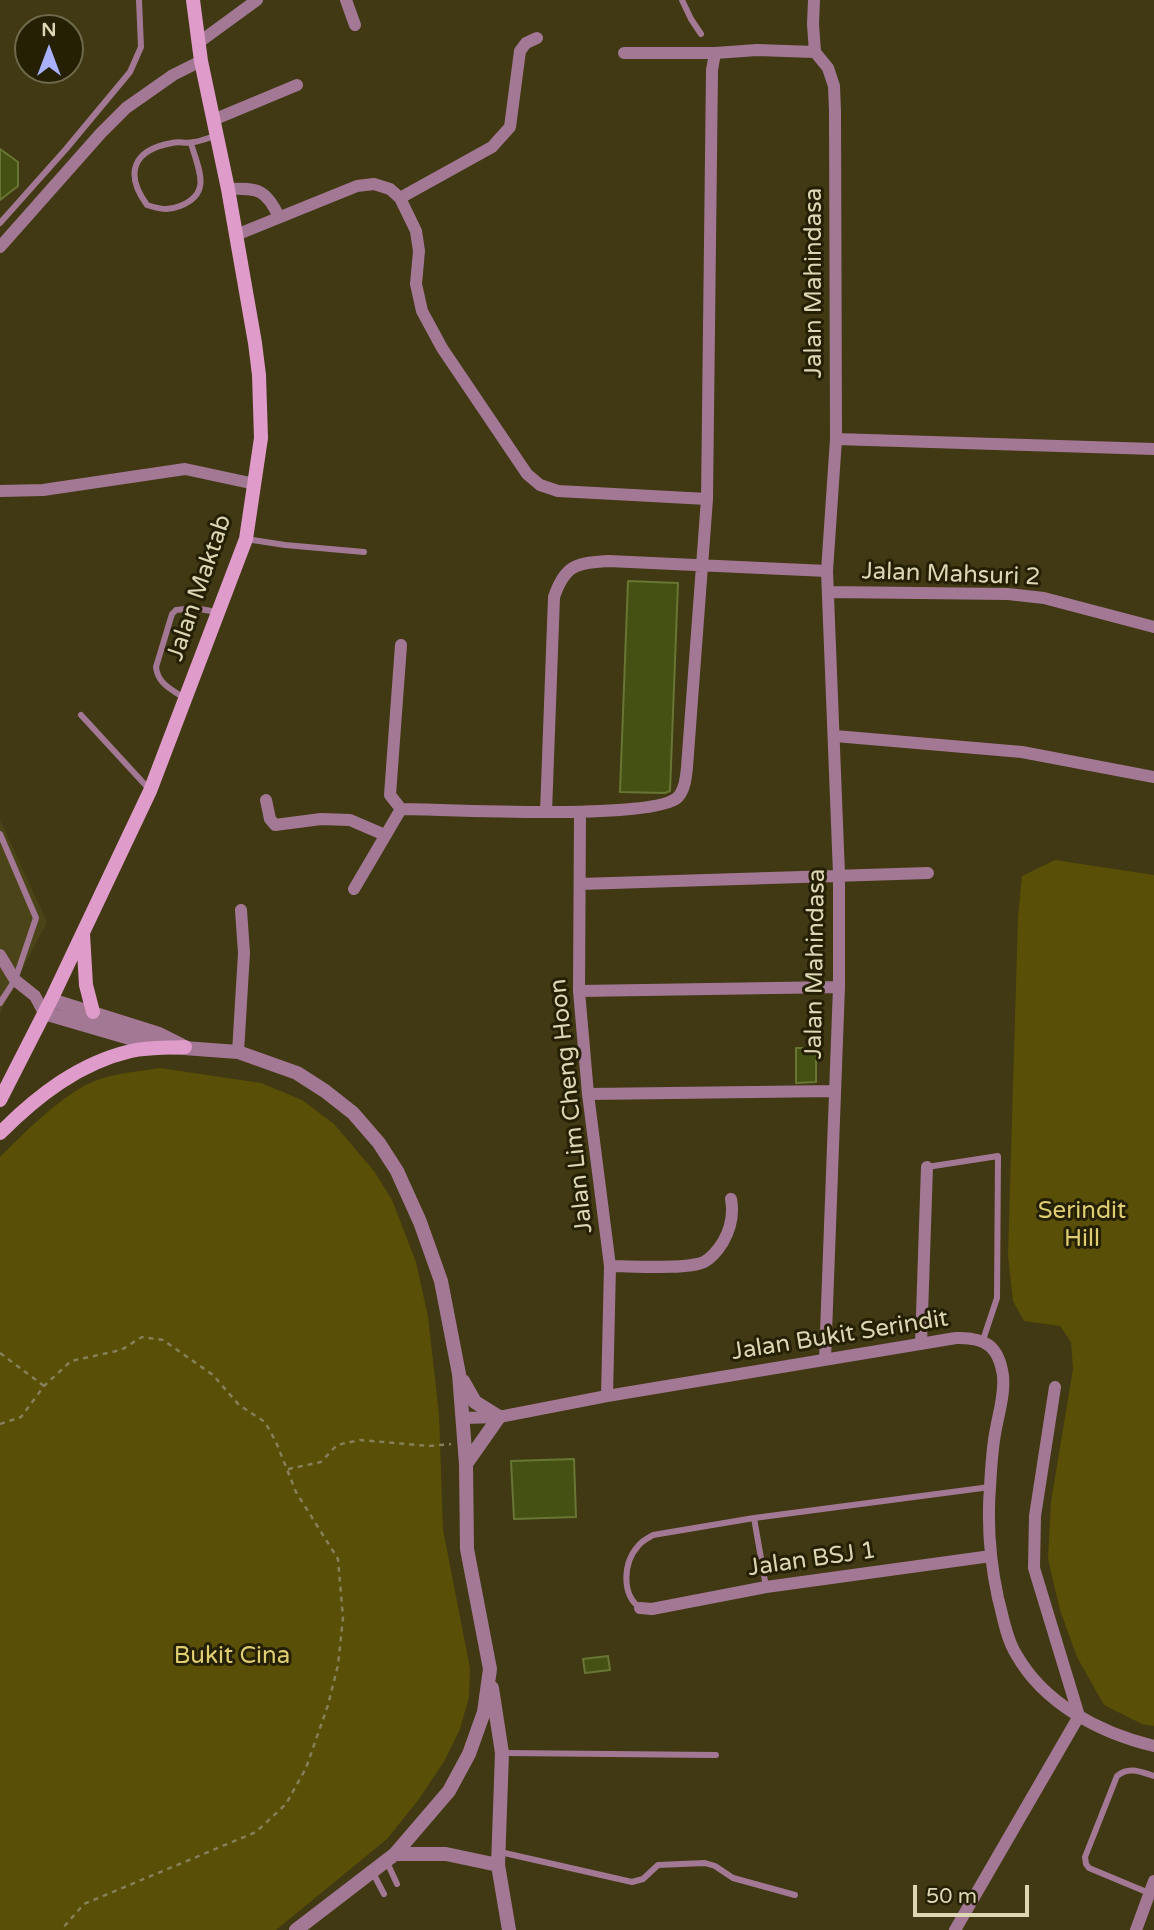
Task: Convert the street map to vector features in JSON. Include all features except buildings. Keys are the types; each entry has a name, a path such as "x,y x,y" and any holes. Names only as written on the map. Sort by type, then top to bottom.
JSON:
{"main road":[{"name":"Jalan Maktab","path":"0,1100 48,1006 150,791 246,539 261,438 259,375 228,189 201,61 193,0"},
{"path":"83,929 86,985 93,1012"},
{"path":"0,1133 25,1108 83,1068 134,1051 185,1047"}],"street":[{"path":"198,43 257,0"},
{"path":"346,0 355,25"},
{"name":"Jalan Mahindasa","path":"814,0 816,52 828,68 834,86 835,111 836,439 827,571 839,874 839,987 825,1359"},
{"path":"400,198 492,147 502,137 510,127 520,51 526,43 537,38"},
{"path":"624,53 757,50 816,52"},
{"path":"401,809 580,812 665,805 678,797 685,783 707,499 712,70 715,53"},
{"path":"0,247 126,108 173,75 201,61"},
{"path":"215,128 297,85"},
{"path":"236,234 357,186 374,184 390,189 400,198 416,231 419,251 416,284 422,311 442,348 527,474 540,485 558,491 707,499"},
{"path":"228,189 250,188 262,192 271,201 279,217"},
{"path":"836,439 1154,449"},
{"path":"0,491 43,490 185,469 255,484"},
{"path":"546,812 554,597 560,580 570,568 585,562 608,561 703,563 827,571"},
{"name":"Jalan Mahsuri 2","path":"828,592 1008,594 1044,598 1154,627"},
{"path":"401,645 390,795 401,809"},
{"path":"835,736 1022,752 1154,777"},
{"path":"266,800 270,819 275,825 321,819 350,820 385,835"},
{"path":"354,889 401,809"},
{"name":"Jalan Lim Cheng Hoon","path":"580,812 579,991 588,1094 610,1266 607,1396"},
{"path":"580,884 928,873"},
{"path":"238,1052 244,953 241,910"},
{"path":"0,955 15,980 48,1006 157,1046 238,1052 297,1073 353,1113 379,1143 397,1171 420,1222 441,1280 459,1374 466,1464 467,1549 502,1753 498,1858 509,1930"},
{"path":"579,991 839,987"},
{"path":"48,1006 93,1012 159,1034 185,1047"},
{"path":"588,1094 835,1091"},
{"path":"921,1343 927,1167"},
{"path":"610,1266 686,1265 703,1262 717,1252 727,1236 732,1220 731,1199"},
{"name":"Jalan Bukit Serindit","path":"463,1418 499,1417 921,1343 956,1338 983,1340 999,1360 1003,1376 1003,1392 994,1438 988,1533 1000,1605 1016,1654 1032,1678 1053,1699 1108,1731 1154,1746"},
{"path":"459,1374 475,1402 499,1417 466,1464"},
{"path":"958,1929 1079,1716 1034,1568 1034,1516 1055,1387"},
{"name":"Jalan BSJ 1","path":"640,1608 652,1609 765,1587 991,1556"},
{"path":"296,1930 391,1857 449,1791 469,1754 484,1712 489,1669"},
{"path":"391,1857 446,1854 498,1858"},
{"path":"1136,1930 1152,1887"}],"lane":[{"path":"0,223 130,72 141,47 139,0"},
{"path":"682,0 701,34"},
{"path":"191,143 200,177 198,195 192,201 170,210 147,205 135,184 134,172 136,162 143,154 157,146 176,142 191,143 215,128"},
{"path":"246,539 364,552"},
{"path":"186,699 163,684 157,675 156,667 172,614 176,610 194,608 219,612"},
{"path":"81,715 150,791"},
{"path":"0,834 36,918 15,980 0,1003"},
{"path":"927,1167 998,1156 997,1298 983,1340"},
{"path":"640,1608 633,1602 628,1591 626,1572 631,1556 639,1544 653,1535 754,1518 990,1487"},
{"path":"754,1518 765,1587"},
{"path":"502,1753 716,1755"},
{"path":"1152,1887 1089,1868 1085,1857 1118,1776 1124,1770 1134,1769 1154,1776"},
{"path":"391,1857 397,1884"},
{"path":"498,1858 632,1882 643,1879 658,1865 705,1863 733,1878 795,1895"},
{"path":"372,1871 384,1895"}],"path":[{"path":"0,1424 21,1417 44,1386 71,1361 121,1350 142,1337 163,1340 213,1375 239,1405 265,1422 296,1492 338,1559 344,1618 338,1665 328,1705 306,1768 286,1804 256,1832 84,1904 61,1930"},
{"path":"0,1353 44,1386"},
{"path":"288,1469 321,1462 337,1446 347,1442 360,1440 429,1446 464,1441"}],"shaded area":[{"path":"0,820 47,922 0,1013"}],"green space":[{"name":"Serindit Hill","path":"1055,860 1154,875 1154,1726 1142,1724 1104,1705 1077,1657 1060,1610 1048,1559 1051,1502 1073,1369 1071,1342 1060,1326 1024,1321 1013,1301 1008,1255 1018,917 1022,876"},
{"name":"Bukit Cina","path":"160,1068 261,1083 302,1100 334,1124 374,1171 392,1200 416,1262 428,1317 439,1414 443,1530 470,1668 469,1697 460,1729 445,1760 419,1799 387,1839 276,1930 0,1930 0,1157 52,1108 75,1091 113,1075"}]}
